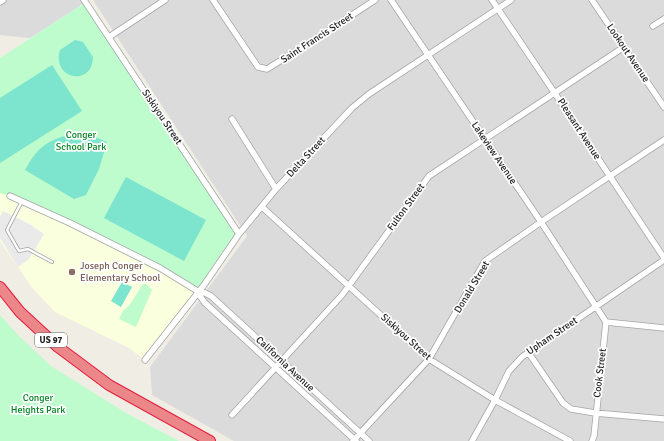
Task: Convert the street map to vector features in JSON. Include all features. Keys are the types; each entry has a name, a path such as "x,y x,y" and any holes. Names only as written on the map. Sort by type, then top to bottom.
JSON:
{"highway":[{"name":"US 97","path":"0,286 20,312 58,346 109,385 210,441"}],"street":[{"name":"Siskiyou Street","path":"84,0 239,234"},
{"path":"109,37 165,0"},
{"name":"Saint Francis Street","path":"213,0 258,67 267,69 375,0"},
{"name":"Lakeview Avenue","path":"391,0 597,306"},
{"name":"Pleasant Avenue","path":"492,0 664,259"},
{"name":"Delta Street","path":"145,360 199,292 239,234 276,189 352,108 369,94 510,0"},
{"name":"Lookout Avenue","path":"592,0 664,107"},
{"path":"653,26 664,19"},
{"name":"Fulton Street","path":"232,415 349,286 429,176 624,47"},
{"path":"232,119 276,189"},
{"name":"Donald Street","path":"354,440 429,359 485,260 664,140"},
{"name":"California Avenue","path":"10,196 70,222 160,268 199,292 211,296 369,441"},
{"name":"Siskiyou Street","path":"262,207 429,359 495,400 570,441"},
{"name":"Upham Street","path":"472,441 509,371 522,357 664,259"},
{"name":"California Avenue","path":"199,292 205,303 354,440"},
{"path":"597,306 606,322 664,328"},
{"name":"Cook Street","path":"592,441 594,436 595,413 606,322"},
{"path":"528,352 563,403 571,409 595,413 664,419"}],"lane":[{"path":"22,201 7,230 19,251 28,249 52,262"}],"shaded area":[{"path":"0,0 89,0 30,38 0,35"},
{"path":"93,0 664,0 664,441 234,441 152,395 150,367 247,236"},
{"name":"Conger School Park","path":"0,58 239,234 145,360 129,348 55,312 33,289 0,241"},
{"path":"3,211 31,225 44,234 29,259 18,267 0,238 0,217"}],"green space":[{"name":"Conger School Park","path":"86,2 239,234 199,292 10,196 0,193 0,58"},
{"path":"75,40 83,42 93,57 91,67 87,72 83,75 72,76 63,71 60,66 59,54 60,50"},
{"path":"52,65 82,111 0,163 0,98"},
{"path":"70,134 80,134 98,138 107,142 99,169 86,195 74,199 25,170 43,146"},
{"path":"126,177 206,220 184,261 104,218"},
{"path":"122,282 132,287 121,307 111,301"},
{"path":"143,284 146,284 152,290 136,327 119,319 123,311 129,306"},
{"name":"Conger Heights Park","path":"0,315 18,335 51,366 126,413 179,441 0,441"}],"place":[{"name":"Joseph Conger Elementary School","path":"72,272"}]}
